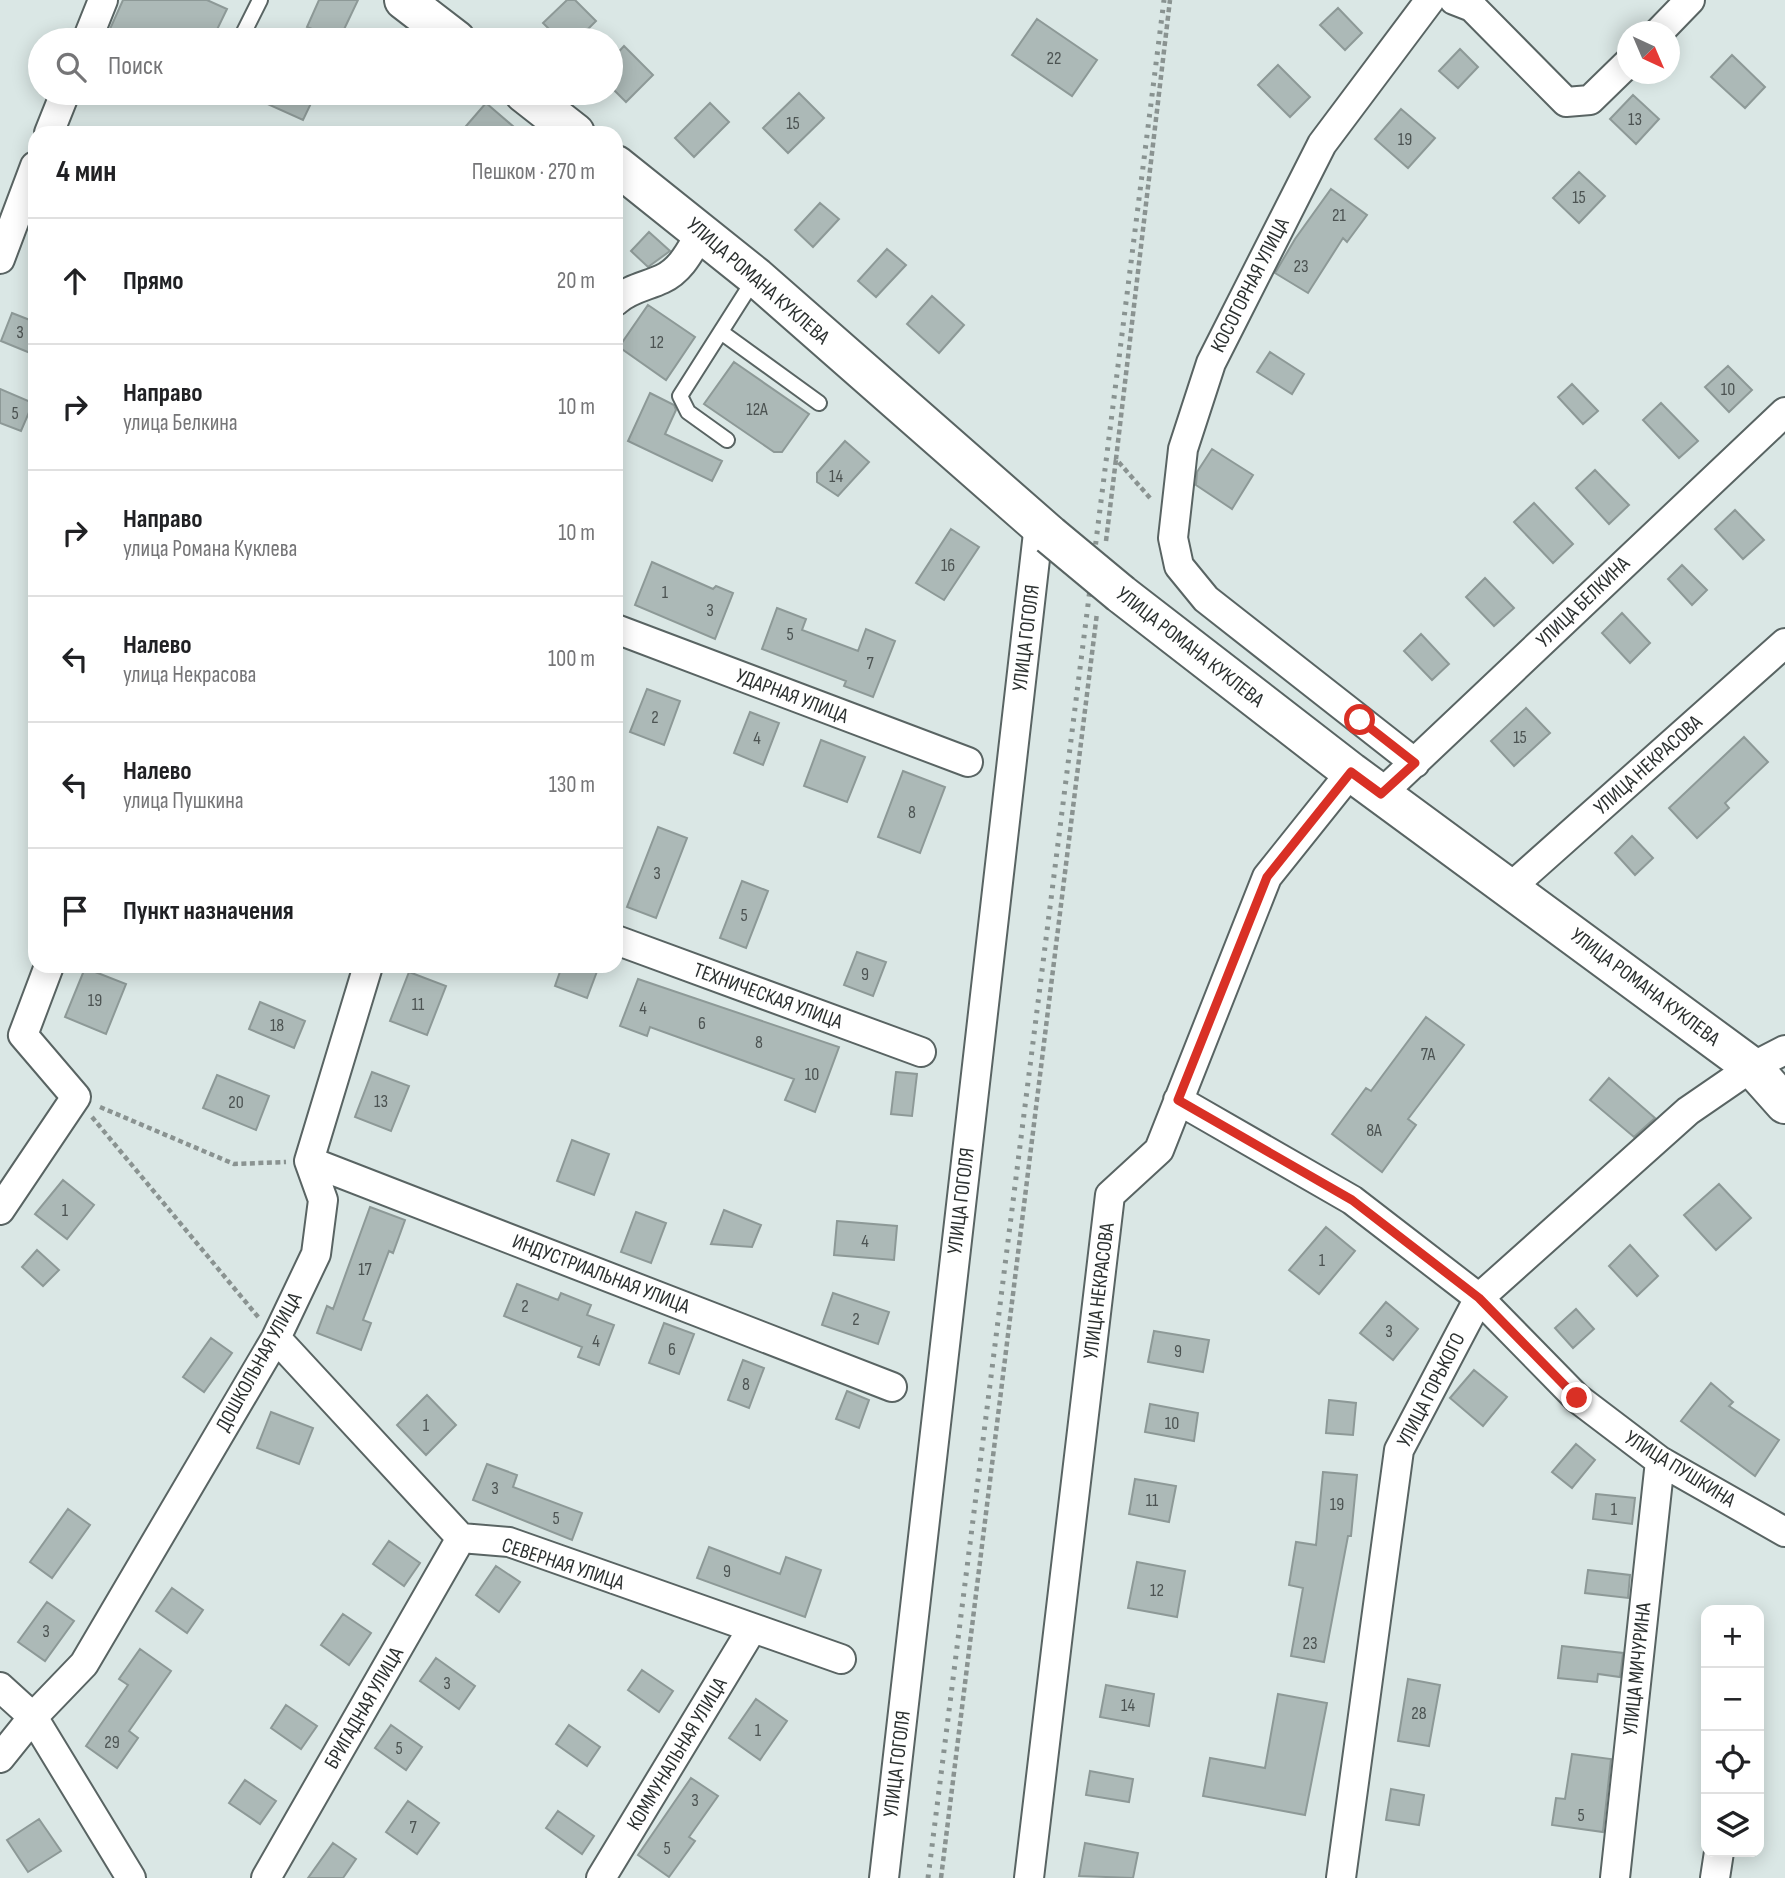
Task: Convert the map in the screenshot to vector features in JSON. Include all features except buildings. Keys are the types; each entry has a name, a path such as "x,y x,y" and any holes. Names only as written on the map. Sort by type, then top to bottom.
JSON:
{"street":[{"path":"92,28 103,0"},
{"path":"404,0 440,28"},
{"name":"КОСОГОРНАЯ УЛИЦА","path":"1415,763 1206,599 1180,566 1173,538 1184,449 1211,363 1322,144 1430,0"},
{"path":"1454,0 1472,8 1566,103 1590,100 1617,74"},
{"path":"1670,21 1690,0"},
{"path":"52,126 60,105"},
{"path":"539,105 566,126"},
{"name":"УЛИЦА РОМАНА КУКЛЕВА","path":"623,169 702,231 1044,529 1109,602 1511,887 1752,1067 1785,1104"},
{"path":"0,259 28,190"},
{"path":"623,295 666,277 685,260 702,231"},
{"name":"УЛИЦА БЕЛКИНА","path":"1381,794 1785,412"},
{"name":"УЛИЦА ГОГОЛЯ","path":"884,1878 1044,529"},
{"name":"УДАРНАЯ УЛИЦА","path":"623,632 968,762"},
{"name":"УЛИЦА НЕКРАСОВА","path":"1511,887 1785,643"},
{"name":"УЛИЦА НЕКРАСОВА","path":"1029,1878 1110,1195 1159,1150 1267,877 1351,772"},
{"name":"ТЕХНИЧЕСКАЯ УЛИЦА","path":"623,943 921,1052"},
{"path":"0,1210 76,1097 23,1035 45,973"},
{"path":"309,1161 366,973"},
{"name":"УЛИЦА ГОРЬКОГО","path":"1341,1878 1399,1450 1479,1298 1688,1111 1752,1067 1785,1050"},
{"name":"УЛИЦА ПУШКИНА","path":"1178,1100 1352,1200 1479,1298 1577,1398 1660,1461 1785,1532"},
{"name":"ДОШКОЛЬНАЯ УЛИЦА","path":"0,1758 33,1717 84,1664 276,1338 316,1254 323,1200 309,1161"},
{"name":"ИНДУСТРИАЛЬНАЯ УЛИЦА","path":"309,1161 892,1387"},
{"path":"276,1338 461,1538"},
{"name":"УЛИЦА МИЧУРИНА","path":"1615,1878 1660,1461"},
{"name":"СЕВЕРНАЯ УЛИЦА","path":"461,1538 509,1542 841,1659"},
{"name":"БРИГАДНАЯ УЛИЦА","path":"266,1878 461,1538"},
{"name":"КОММУНАЛЬНАЯ УЛИЦА","path":"601,1878 752,1629"},
{"path":"0,1687 33,1717 131,1878"},
{"path":"1715,1878 1718,1857"}],"lane":[{"path":"246,28 260,0"},
{"path":"727,440 688,412 680,396 755,277"},
{"path":"720,332 819,402"}],"path":[{"path":"1104,555 1170,0"},
{"path":"1116,459 1160,509 1173,538"},
{"path":"940,1878 1109,602"},
{"path":"76,1097 234,1164 309,1161"},
{"path":"76,1097 276,1338"}],"railway":[{"path":"928,1878 1164,0"}],"route":[{"path":"1360,720 1415,763 1381,794 1351,772 1267,877 1178,1100 1352,1200 1479,1298 1577,1398"}]}
